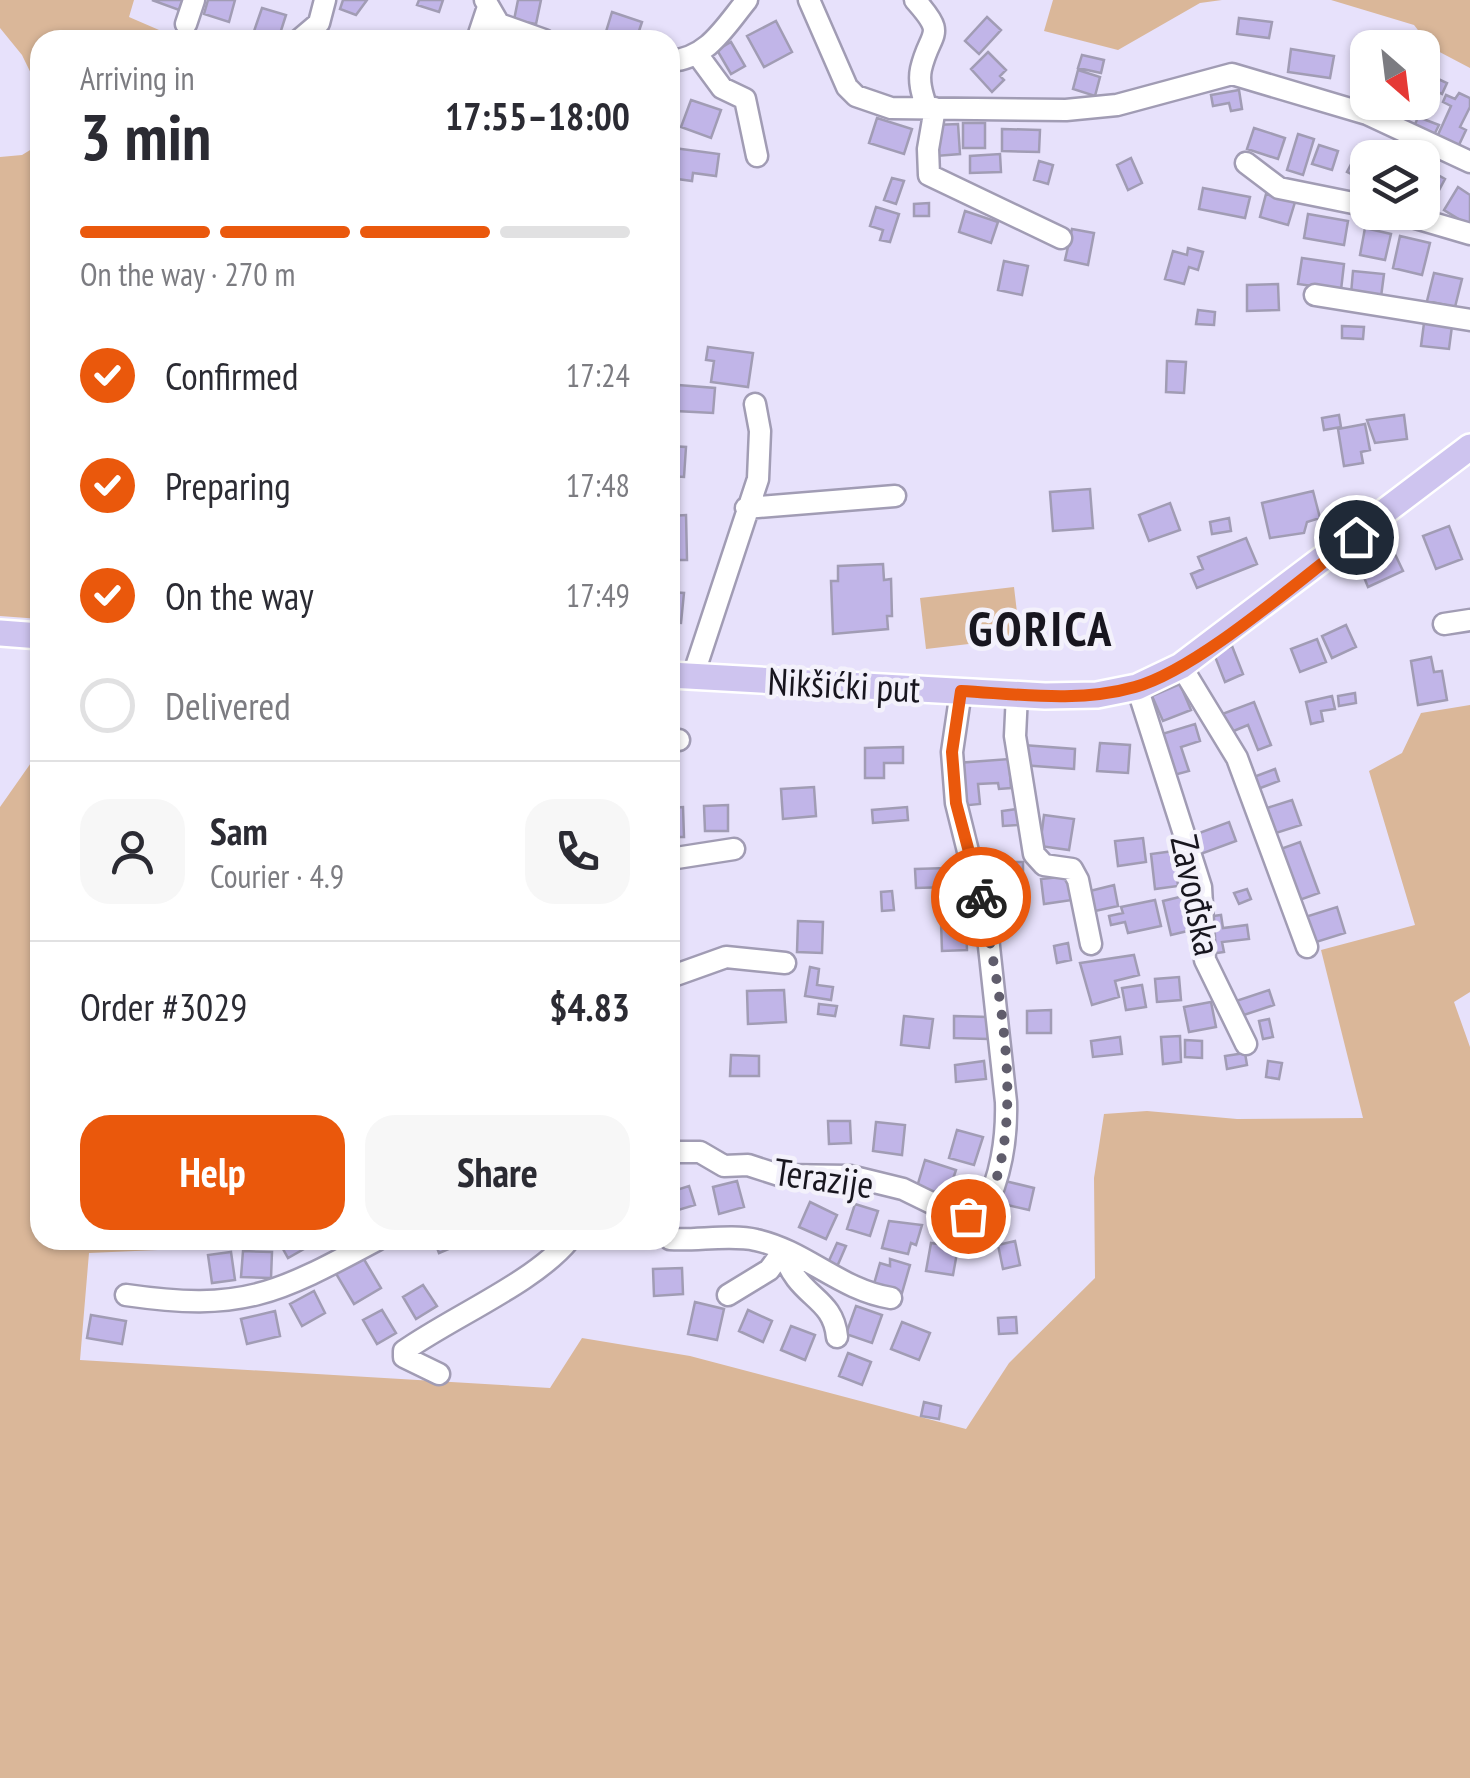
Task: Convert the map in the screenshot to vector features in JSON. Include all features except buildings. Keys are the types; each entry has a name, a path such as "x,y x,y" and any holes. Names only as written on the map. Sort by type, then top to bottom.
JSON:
{"main road":[{"name":"Nikšićki put","path":"682,676 1018,694 1097,695 1137,687 1181,666 1470,447"},
{"path":"0,633 30,635"}],"street":[{"path":"186,24 194,0"},
{"path":"311,30 319,23 326,0"},
{"path":"680,59 709,48 746,0"},
{"path":"809,0 837,73 856,96 891,108 1100,107 1232,74 1367,114 1470,162"},
{"path":"914,0 934,21 937,35 921,68 931,108 929,175 1030,219 1061,238"},
{"path":"479,30 486,5"},
{"path":"486,5 499,24 516,30"},
{"path":"696,54 722,88 745,100 757,156"},
{"path":"1246,163 1279,188 1350,202"},
{"path":"1440,225 1470,234"},
{"path":"1315,295 1470,320"},
{"path":"682,676 758,479 760,431 755,404"},
{"path":"746,508 895,496"},
{"path":"1444,624 1470,620"},
{"path":"1181,666 1238,758 1307,947"},
{"name":"Zavođska","path":"1137,687 1201,887 1205,960 1218,978 1246,1044"},
{"name":"Terazije","path":"680,1152 700,1152 724,1166 748,1165 779,1175 850,1176 903,1189 968,1216 983,1211 993,1192 1007,1128 1006,1102 987,928 956,803 952,752 961,691"},
{"path":"1018,694 1015,736 1034,854 1044,865 1072,869 1078,880 1090,944"},
{"path":"680,857 734,849"},
{"path":"680,973 726,957 785,963"},
{"name":"Terazije","path":"680,1239 756,1240 802,1256 867,1294 891,1298"},
{"path":"126,1295 189,1304 246,1300 292,1285 359,1250"},
{"path":"439,1374 404,1357 404,1350 527,1278 561,1250"},
{"path":"728,1295 769,1270 783,1252 798,1286 829,1308 837,1337"}],"shaded area":[{"path":"0,0 134,0 129,17 159,30 30,30 30,71 0,28"},
{"path":"1053,0 1222,0 1200,3 1118,50 1044,31"},
{"path":"1331,0 1470,0 1470,68 1440,52 1440,30 1418,30 1414,25"},
{"path":"30,150 30,618 0,616 0,157"},
{"path":"1014,587 1020,638 926,649 920,598"},
{"path":"1470,705 1470,992 1454,1002 1470,1047 1470,1778 0,1778 0,807 30,764 30,1250 158,1250 89,1253 80,1360 550,1388 582,1338 690,1356 966,1429 1009,1363 1095,1278 1094,1178 1104,1114 1147,1111 1237,1119 1363,1118 1321,950 1415,925 1369,771 1402,753 1421,713"}],"way so far":[{"path":"968,1216 983,1211 993,1192 1007,1128 1003,1039 981,897"}],"district":[{"name":"GORICA","path":"1041,628"}],"route":[{"path":"981,897 956,803 952,752 961,691 1097,695 1137,687 1181,666 1356,537"}]}
